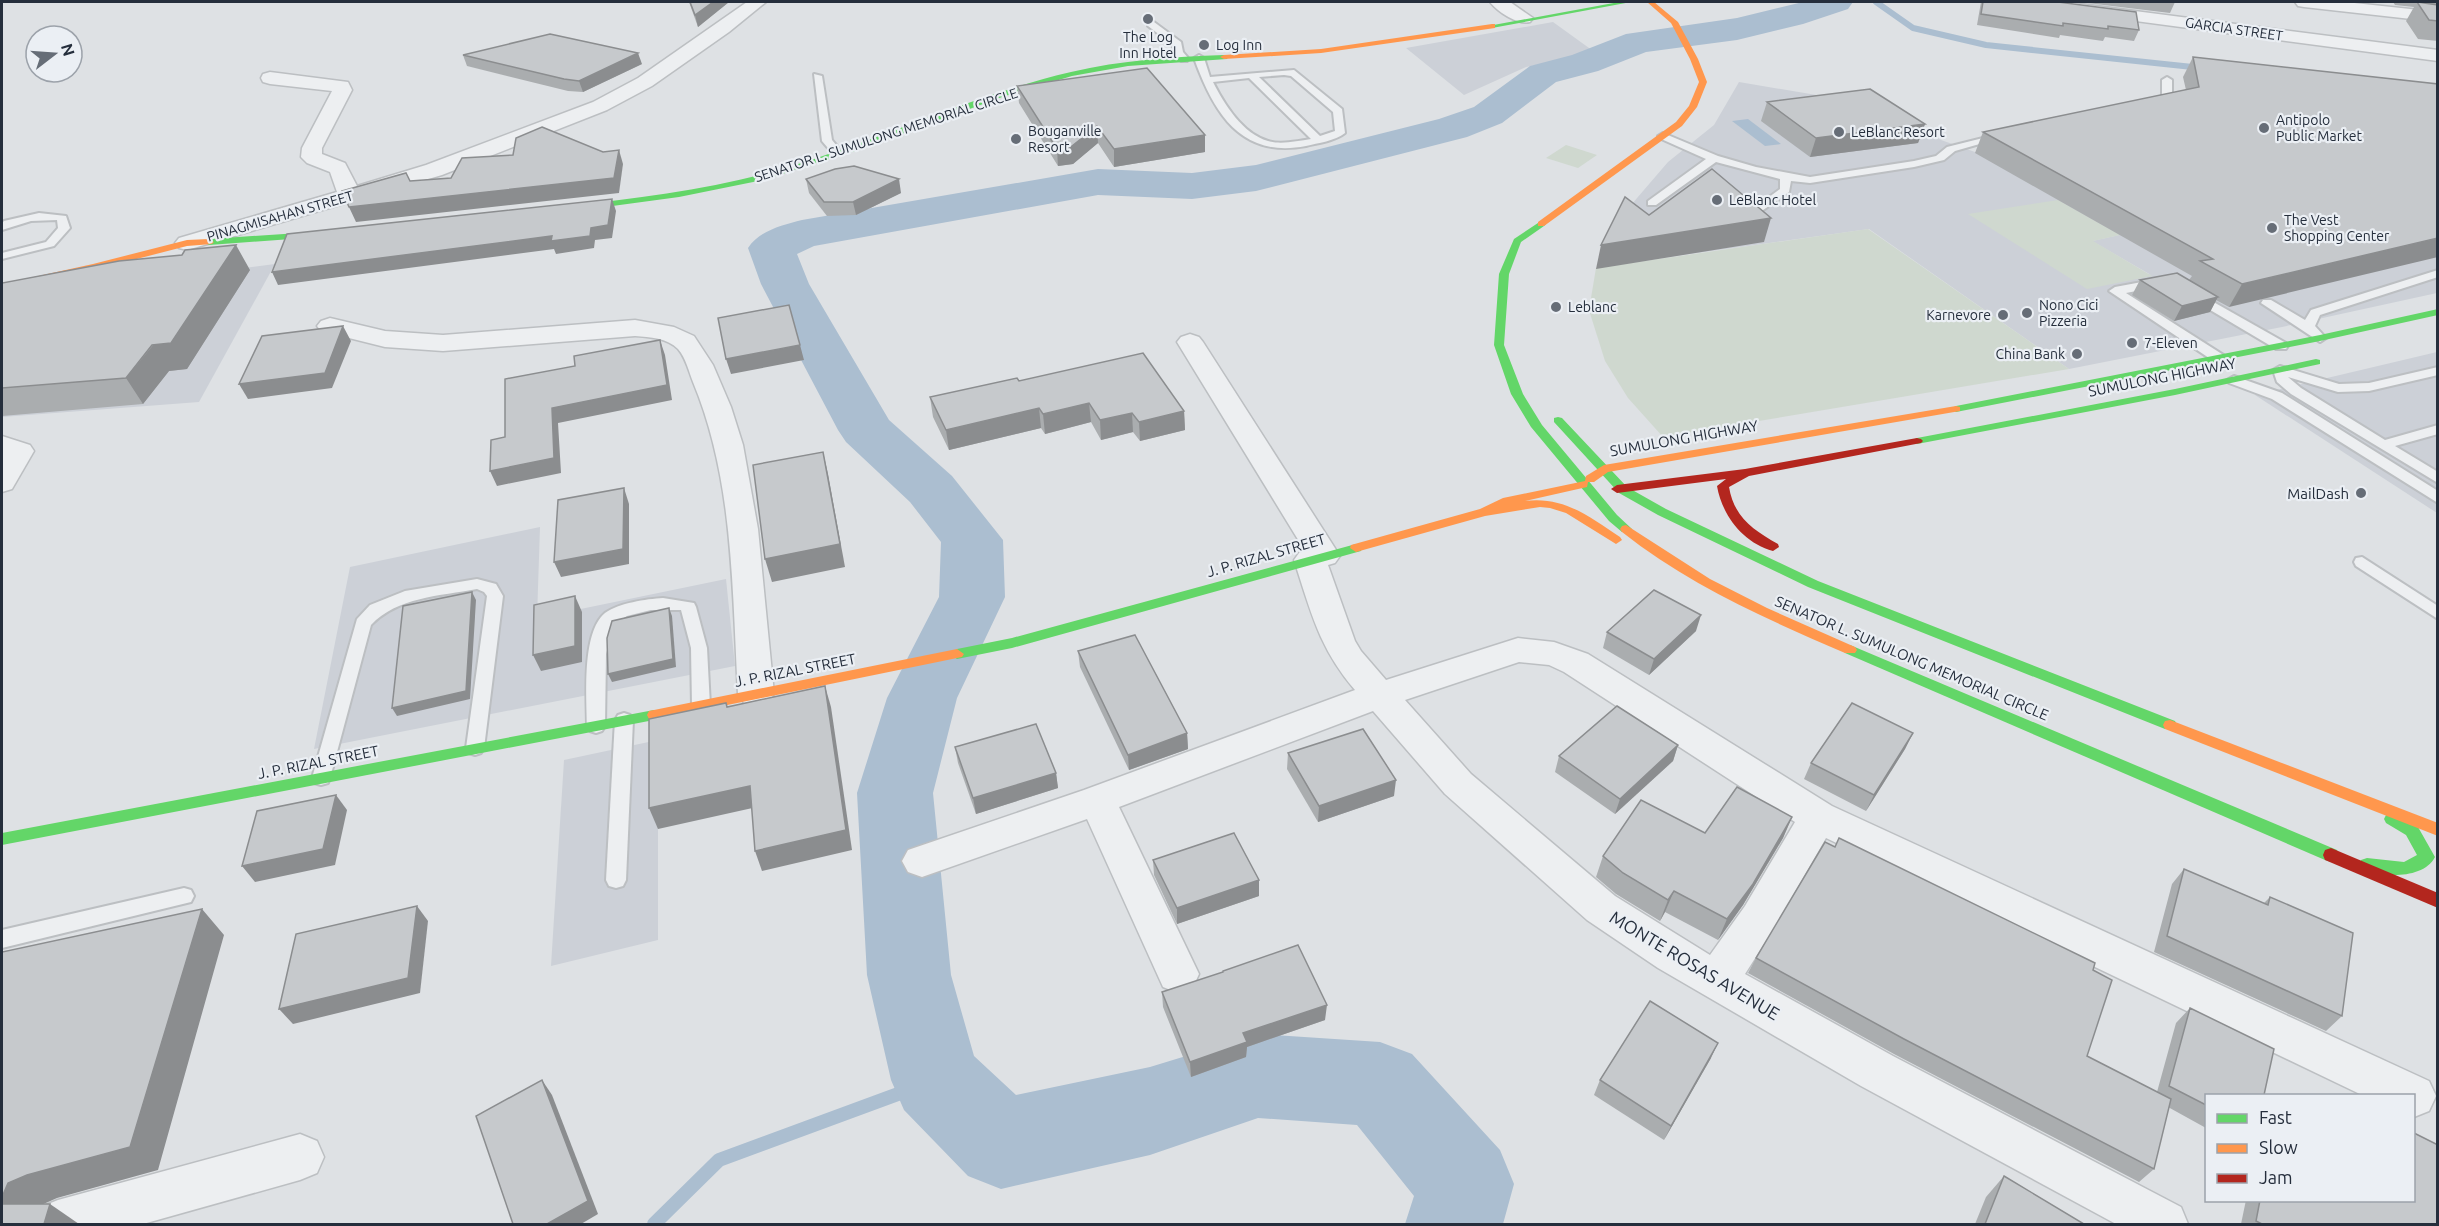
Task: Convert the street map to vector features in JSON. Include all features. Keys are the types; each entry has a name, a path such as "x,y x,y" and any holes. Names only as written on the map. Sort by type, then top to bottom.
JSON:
{"main road":[{"name":"SENATOR L. SUMULONG MEMORIAL CIRCLE","path":"556,210 662,198 713,189 788,170 1072,74 1125,64 1184,58 1320,51 1403,40 1628,2"},
{"name":"SENATOR L. SUMULONG MEMORIAL CIRCLE","path":"1650,2 1674,22 1694,60 1703,82 1694,107 1679,124 1572,199 1517,241 1504,274 1499,345 1517,394 1537,427 1612,519 1646,546 1717,590 1769,615 2438,901"},
{"path":"2,287 94,267 187,243 251,241 346,232"},
{"path":"1502,309 1516,336"},
{"name":"SUMULONG HIGHWAY","path":"1583,484 1604,469 2025,397 2220,359 2438,312"},
{"name":"SUMULONG HIGHWAY","path":"1583,484 1623,490 1745,472 2234,380 2325,360"},
{"name":"SENATOR L. SUMULONG MEMORIAL CIRCLE","path":"1550,409 1563,428 1623,490 1662,512 1813,584 2438,830"},
{"path":"1745,472 1723,486 1723,502 1738,526 1917,624"},
{"name":"J. P. RIZAL STREET","path":"4,843 321,778 701,706 1012,643 1484,512 1507,501 1583,484"},
{"path":"1484,512 1541,503 1556,505 1574,513 1635,551 1717,590"},
{"path":"2345,863 2406,868 2427,857 2412,831 2360,799"}],"street":[{"name":"PINAGMISAHAN STREET","path":"187,243 435,170 600,106 645,82 758,2"},
{"path":"1499,2 1524,18"},
{"name":"GARCIA STREET","path":"2030,2 2438,56"},
{"path":"2304,2 2379,6 2438,17"},
{"path":"270,78 341,86 342,90 312,148 312,157 319,162 333,163 338,166 349,196"},
{"path":"330,326 385,339 443,344 635,328 664,331 690,346 715,396 726,436 743,528 756,694"},
{"name":"MONTE ROSAS AVENUE","path":"1190,342 1317,558 1338,641 1349,660 1458,784 1601,908 1717,980 1877,1071 2164,1224"},
{"path":"2,445 20,451 2,483"},
{"path":"922,861 1097,800 1379,695 1518,650 1554,654 1576,663 1818,817 2409,1094"},
{"path":"1097,800 1178,974"},
{"path":"1717,980 1759,918 1818,817"},
{"path":"2415,1097 2438,1107"},
{"path":"58,1224 300,1157"}],"lane":[{"path":"1151,24 1179,44 1178,52 1184,58"},
{"path":"1199,58 1206,80 1225,109 1249,135 1264,145 1318,140 1340,133 1338,111 1294,73 1206,80"},
{"path":"1251,75 1318,140"},
{"path":"817,76 827,141 837,152"},
{"path":"2136,108 2159,104 2167,97 2167,80"},
{"path":"1663,136 1714,158 1786,177 1810,180 1914,165 1940,158 1951,149 2010,135"},
{"path":"1652,203 1714,158"},
{"path":"1743,221 1785,190 1786,177"},
{"path":"2,227 30,218 51,215 62,218 64,228 50,244 2,256"},
{"path":"2307,327 2315,313 2438,273"},
{"path":"2220,359 2115,291 2175,283 2281,346"},
{"path":"2267,303 2307,327 2320,338"},
{"path":"2438,371 2369,387 2338,388 2280,370 2282,379 2296,391 2438,479"},
{"path":"2234,380 2277,396 2438,498"},
{"path":"2382,445 2438,429"},
{"path":"2362,562 2438,614"},
{"path":"321,778 363,623 376,609 393,601 411,595 477,584 490,588 495,596 475,748"},
{"path":"596,726 597,655 604,625 610,617 651,604 675,602 688,607 699,648 701,706"},
{"path":"616,880 624,720"},
{"path":"2,939 184,897"}],"shaded area":[{"path":"1553,22 1596,53 1526,67 1464,95 1406,48"},
{"path":"1739,82 1893,108 1941,140 1975,152 2437,105 2437,293 2282,327 2069,369 1869,229 1668,257 1619,219 1668,162 1714,125","holes":["1969,214 2119,235 2092,241 2151,275"]},
{"path":"1566,145 1597,155 1578,168 1546,158"},
{"path":"2058,200 2120,235 2093,241 2152,276 2087,289 1968,214"},
{"path":"1868,229 2069,369 1663,437 1628,398 1605,361 1589,310 1596,268"},
{"path":"275,264 199,402 2,417 2,308 132,282"},
{"path":"2437,352 2437,513 2255,395"},
{"path":"540,527 537,618 726,579 735,666 314,749 350,567"},
{"path":"658,740 658,940 551,966 564,760"}],"water":[{"path":"1748,119 1781,144 1765,146 1732,121"}],"building":[{"path":"690,2 713,2 695,15"},
{"path":"1983,2 2058,2 2136,12 2139,30 2108,26 2108,29 2063,23 2063,26 1981,14"},
{"path":"2417,2 2438,5 2438,21 2429,20"},
{"path":"550,34 638,53 579,81 463,55"},
{"path":"2193,57 2438,84 2438,238 2242,284 2200,261 2213,259 1983,132 2199,87"},
{"path":"1147,68 1205,135 1114,149 1097,126 1072,146 1057,149 1017,86"},
{"path":"1870,89 1925,124 1816,138 1767,102"},
{"path":"542,127 603,152 619,150 614,178 349,207 342,191 406,173 410,181 451,178 462,158 513,155 516,138"},
{"path":"854,166 899,179 853,202 824,202 806,179 835,169"},
{"path":"1712,169 1743,195 1743,200 1752,202 1771,218 1601,245 1625,197 1649,215"},
{"path":"612,199 608,225 591,228 590,236 551,241 552,236 272,272 287,234"},
{"path":"236,245 171,343 152,345 126,378 2,388 2,283 119,261 182,255 185,250"},
{"path":"2177,273 2218,297 2182,306 2140,280"},
{"path":"789,305 800,345 726,359 718,318"},
{"path":"343,326 325,373 239,384 262,336"},
{"path":"660,340 667,385 552,408 554,458 490,471 491,440 505,437 505,379 575,366 574,356"},
{"path":"1143,353 1184,411 1139,422 1132,413 1100,420 1089,403 1043,414 1039,408 946,430 930,397 1017,378 1019,381"},
{"path":"823,452 840,544 765,559 753,465"},
{"path":"624,488 623,549 554,562 558,500"},
{"path":"1654,590 1701,615 1654,659 1607,632"},
{"path":"472,592 466,691 392,708 403,606"},
{"path":"575,596 575,646 533,655 534,605"},
{"path":"669,608 673,659 608,674 607,638 612,621"},
{"path":"1135,635 1187,733 1128,755 1078,651"},
{"path":"825,686 846,830 755,851 750,786 649,808 649,719 726,703 727,707"},
{"path":"1852,703 1913,733 1874,795 1811,763"},
{"path":"1617,706 1678,745 1620,799 1559,756"},
{"path":"1036,724 1056,773 973,798 955,747"},
{"path":"1363,729 1396,780 1319,806 1288,753"},
{"path":"1737,787 1792,817 1753,884 1727,919 1674,891 1668,900 1623,873 1603,856 1641,800 1705,833"},
{"path":"336,795 323,849 242,866 257,811"},
{"path":"1234,833 1259,880 1177,908 1153,860"},
{"path":"1839,838 2095,963 2093,970 2112,980 2087,1056 2171,1099 2154,1169 1904,1039 1756,958 1825,842 1835,847"},
{"path":"2184,869 2268,905 2270,897 2353,933 2342,1016 2167,936"},
{"path":"417,906 408,978 279,1009 296,934"},
{"path":"202,909 130,1147 27,1175 8,1183 2,1197 2,952"},
{"path":"1298,945 1327,1005 1243,1033 1247,1042 1190,1062 1162,992"},
{"path":"1650,1001 1718,1043 1671,1126 1600,1080"},
{"path":"2190,1008 2274,1049 2264,1094 2205,1094 2205,1104 2169,1086"},
{"path":"542,1080 588,1201 547,1224 513,1224 476,1116"},
{"path":"2415,1134 2438,1145 2438,1224 2262,1224 2256,1221 2260,1202 2415,1202"},
{"path":"2004,1176 2084,1224 1985,1224"},
{"path":"2,1204 50,1204 44,1224 2,1224"}],"waterway":[{"path":"1454,1224 1466,1184 1380,1084 1258,1076 1150,1111 1001,1144 936,1080 909,975 895,793 922,698 972,597 972,540 931,489 866,430 785,284 771,248 802,234 1098,182 1192,186 1256,178 1453,128 1488,115 1543,74 1585,63 1639,42 1737,29 1791,17 1836,2"},
{"path":"1876,2 1913,28 1986,45 2202,68"},
{"path":"654,1224 719,1160 936,1080"}],"traffic: fast":[{"path":"1492,26 1628,2"},
{"path":"568,209 679,195 760,178 858,147 999,96 1071,74 1128,64 1224,57"},
{"path":"1541,224 1517,241 1504,274 1499,345 1517,394 1537,427 1613,518 1626,529"},
{"path":"209,242 329,234"},
{"path":"1956,409 2320,338 2438,312"},
{"path":"1917,441 2175,392 2316,362"},
{"path":"1558,420 1623,490 1662,512 1813,584 2170,725"},
{"path":"957,654 1012,643 1356,548"},
{"path":"1850,650 2331,855"},
{"path":"2,839 654,715"},
{"path":"2367,865 2406,869 2427,857 2412,831 2392,819"}],"traffic: slow":[{"path":"1541,224 1679,124 1693,107 1703,82 1694,59 1674,22 1650,2"},
{"path":"1224,57 1321,51 1492,26"},
{"path":"2,287 94,267 187,243 209,242"},
{"path":"1590,479 1604,469 1956,409"},
{"path":"1356,548 1484,512 1507,501 1583,484"},
{"path":"1484,512 1526,504 1561,506 1616,540"},
{"path":"1626,529 1651,549 1705,582 1762,611 1850,650"},
{"path":"654,715 957,654"},
{"path":"2170,725 2438,830"}],"traffic: jam":[{"path":"1617,489 1745,473 1917,441"},
{"path":"1745,473 1723,486 1728,507 1739,523 1773,547"},
{"path":"2331,855 2438,901"}],"place":[{"name":"The Log Inn Hotel","path":"1148,19"},
{"name":"Log Inn","path":"1204,45"},
{"name":"Antipolo Public Market","path":"2264,128"},
{"name":"LeBlanc Resort","path":"1839,132"},
{"name":"Bouganville Resort","path":"1016,139"},
{"name":"LeBlanc Hotel","path":"1717,200"},
{"name":"The Vest Shopping Center","path":"2272,228"},
{"name":"Leblanc","path":"1556,307"},
{"name":"Nono Cici Pizzeria","path":"2027,313"},
{"name":"Karnevore","path":"2003,315"},
{"name":"7-Eleven","path":"2132,343"},
{"name":"China Bank","path":"2077,354"},
{"name":"MailDash","path":"2361,493"}]}
